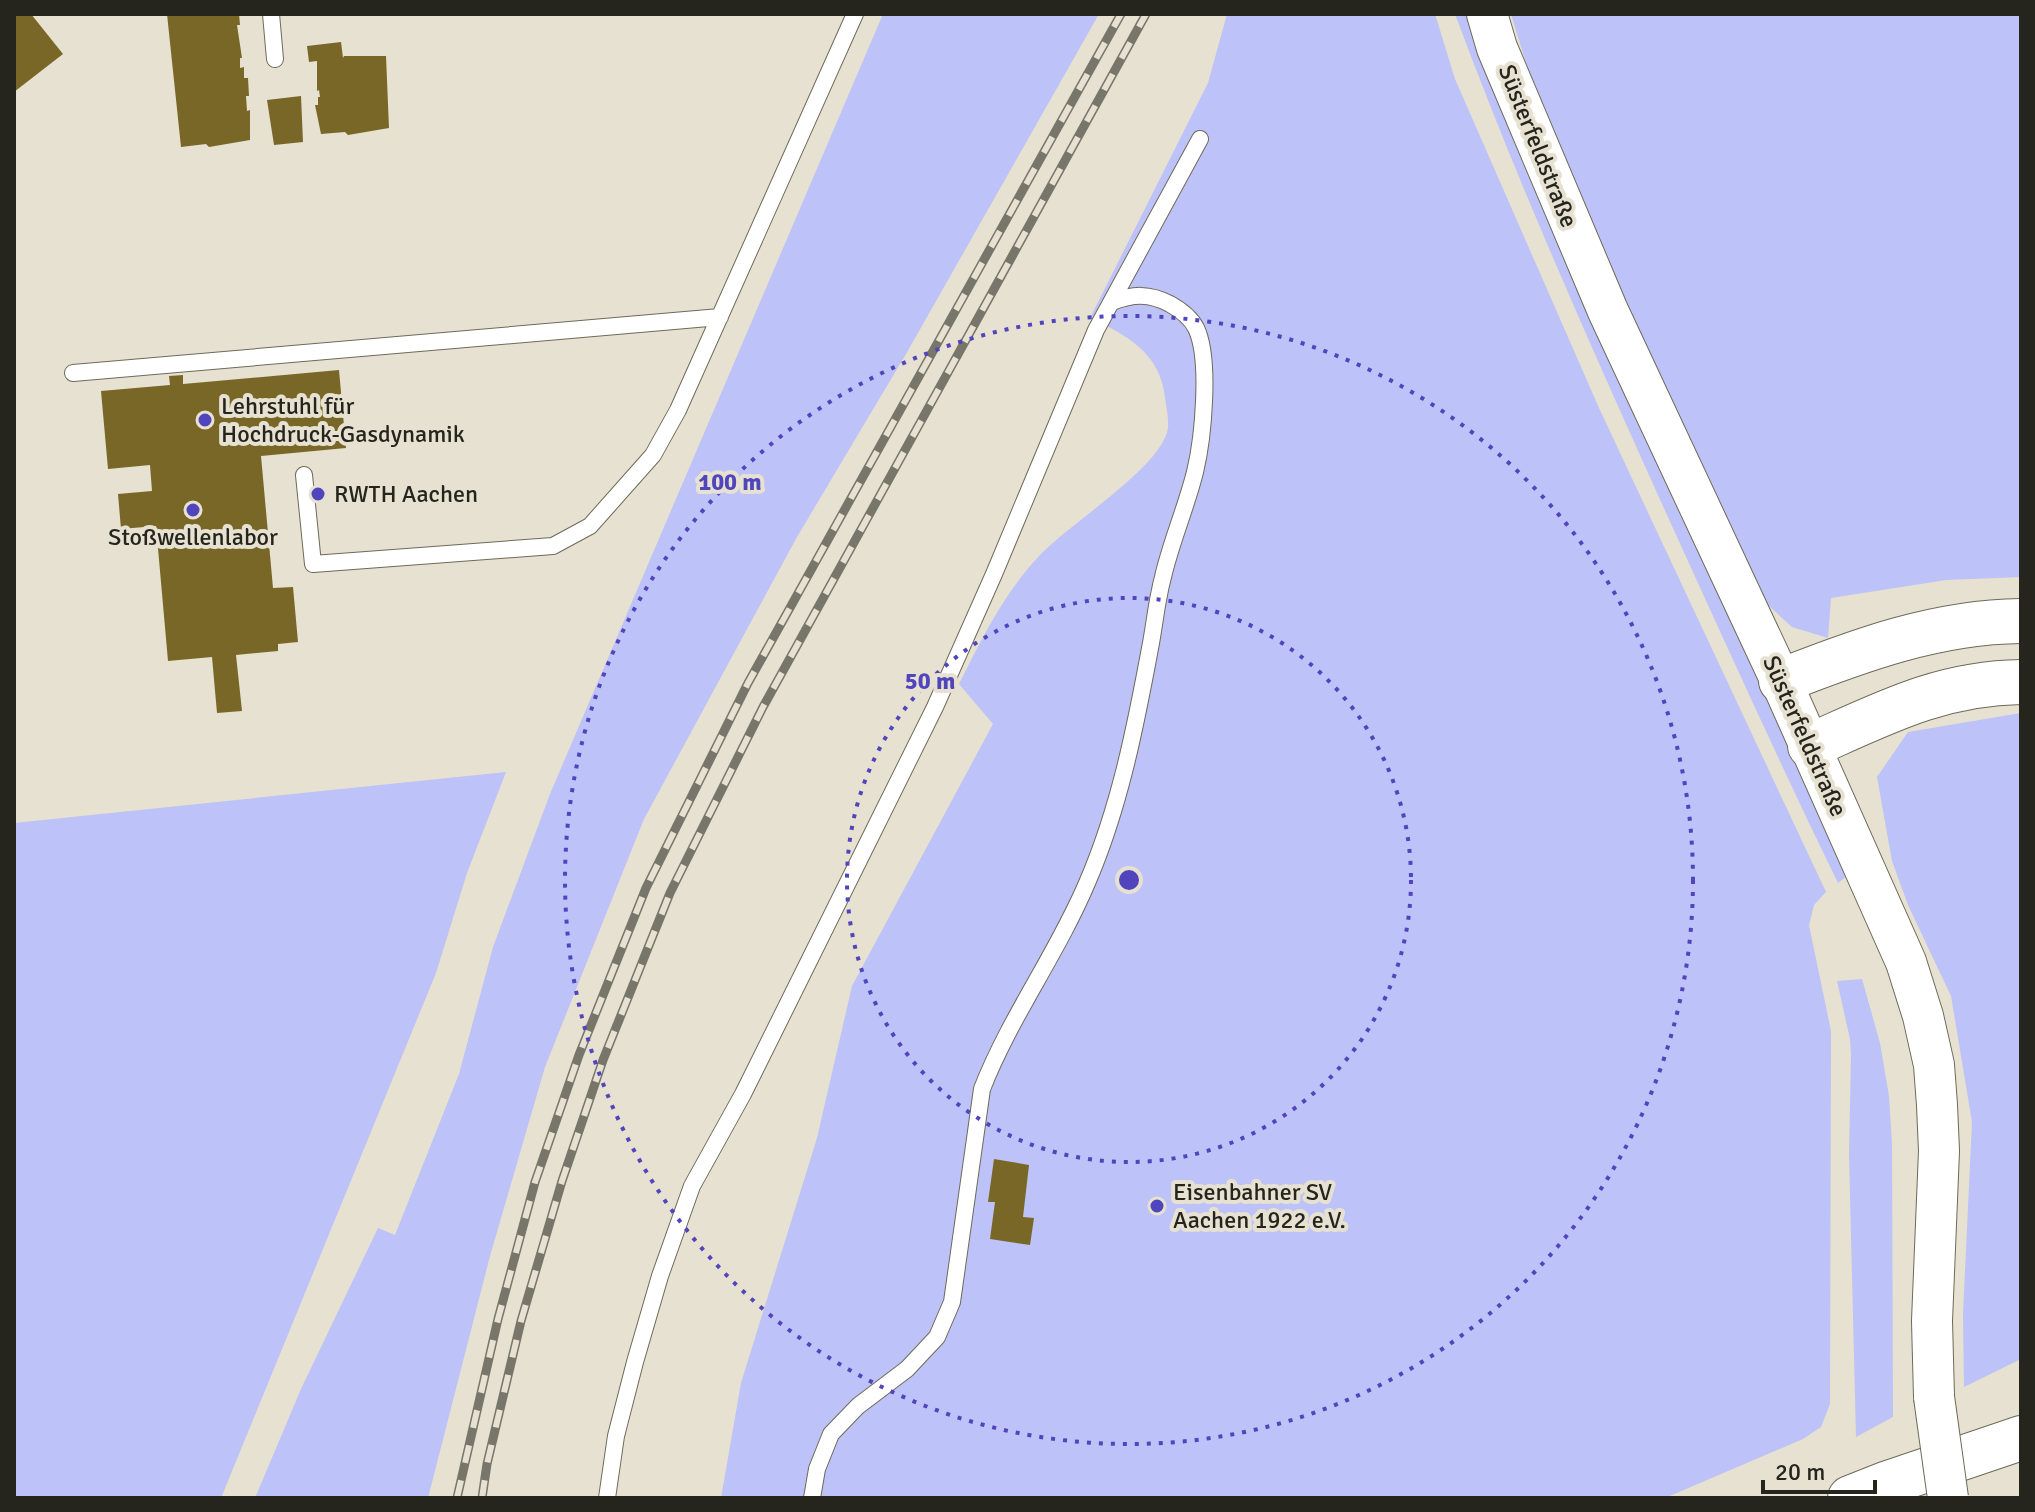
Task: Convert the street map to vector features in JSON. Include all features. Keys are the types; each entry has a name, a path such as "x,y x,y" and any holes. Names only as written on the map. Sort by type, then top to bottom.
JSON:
{"highway":[{"path":"1781,681 1843,656 1916,633 1967,623 2021,621"},
{"path":"1810,746 1909,702 1946,690 2021,682"},
{"path":"1951,1479 2021,1422"},
{"path":"1850,1498 1951,1479 2021,1438"}],"street":[{"name":"Süsterfeldstraße","path":"1487,14 1497,48 1608,311 1781,681 1906,962 1934,1065 1939,1151 1932,1321 1934,1397 1951,1479"}],"lane":[{"path":"271,14 275,59"},
{"path":"304,475 313,564 553,546 590,526 653,455 678,410 855,14"},
{"path":"607,1498 616,1436 635,1362 660,1276 692,1186 750,1080 935,707 1096,330 1200,139"},
{"path":"812,1498 817,1469 831,1434 858,1406 907,1369 937,1337 952,1302 982,1089 993,1060 1039,981 1087,885 1115,810 1151,645 1162,578 1195,472 1202,431 1204,354 1196,327 1179,309 1158,297 1133,294 1112,302"},
{"path":"73,373 720,317"}],"shaded area":[{"path":"883,14 1099,14 906,354 797,537 644,819 545,1067 490,1256 428,1498 255,1498 301,1389 378,1228 395,1235 459,1074 493,947 550,794"},
{"path":"1227,14 1435,14 1455,79 1599,408 1826,892 1814,905 1809,925 1831,1031 1830,1404 1821,1427 1803,1439 1665,1498 721,1498 741,1383 817,1138 852,986 993,724 959,684 995,616 1027,570 1054,542 1150,460 1168,428 1162,382 1149,357 1117,331 1090,318 1208,83"},
{"path":"1455,14 1465,14 1595,323 1847,876 1838,883 1727,647 1581,322 1528,200"},
{"path":"1511,14 2021,14 2021,577 1946,580 1831,598 1828,638 1792,627 1768,605 1681,432 1533,86"},
{"path":"2021,713 2021,1359 1964,1387 1963,1314 1972,1122 1951,996 1908,905 1892,861 1877,777 1908,732"},
{"path":"506,772 467,873 436,973 221,1498 14,1498 14,823"},
{"path":"1862,979 1880,1043 1889,1096 1892,1144 1893,1417 1856,1437 1849,1155 1851,1055 1837,981"}],"building":[{"path":"14,14 31,14 63,54 14,92"},
{"path":"167,14 239,14 240,68 244,67 244,78 248,78 249,96 246,96 247,111 250,110 250,140 209,147 206,144 181,147"},
{"path":"341,42 343,58 386,56 389,128 348,135 345,132 321,134 315,105 318,105 320,97 317,91 317,61 309,62 307,46"},
{"path":"301,96 303,142 274,145 267,100"},
{"name":"Stoßwellenlabor","path":"339,370 346,448 261,456 273,588 293,587 298,642 278,644 278,651 236,655 242,711 217,713 212,657 168,661 156,526 121,529 118,494 152,491 150,465 108,469 101,391 170,385 169,376 183,375 183,384"},
{"path":"994,1159 1029,1165 1023,1217 1034,1218 1030,1245 990,1239 995,1202 988,1202"}],"railway":[{"path":"457,1498 498,1319 535,1182 579,1055 646,888 748,683 1121,14"},
{"path":"482,1498 487,1464 521,1321 562,1181 603,1060 670,893 763,707 1146,14"}],"place":[{"name":"Lehrstuhl für Hochdruck-Gasdynamik","path":"205,420"},
{"name":"RWTH Aachen","path":"318,494"},
{"name":"Stoßwellenlabor","path":"193,510"},
{"name":"Eisenbahner SV Aachen 1922 e.V.","path":"1157,1206"}]}
